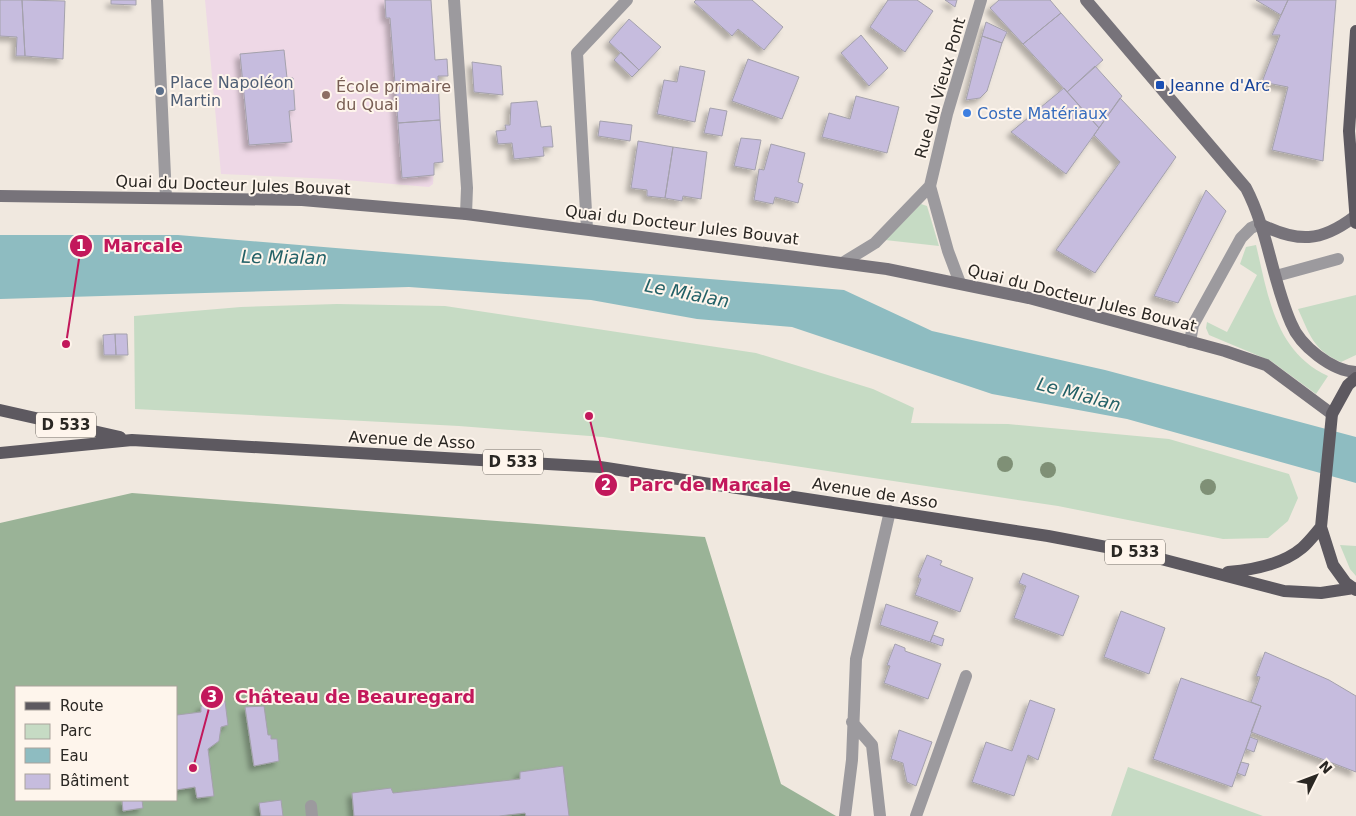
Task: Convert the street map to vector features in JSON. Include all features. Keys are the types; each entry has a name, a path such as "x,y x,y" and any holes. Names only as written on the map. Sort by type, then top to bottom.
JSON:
{"main road":[{"path":"1355,220 1355,193 1349,131 1356,31"},
{"path":"1355,589 1346,583 1333,565 1321,522 1332,417 1338,400 1348,385 1356,378"},
{"name":"Avenue de Asso","path":"0,410 132,440"},
{"name":"Avenue de Asso","path":"0,453 132,440 600,467 1093,544 1220,573 1284,591 1307,594 1355,589"},
{"name":"Avenue de Asso","path":"1220,573 1248,570 1291,555 1302,548 1321,522"}],"street":[{"path":"157,0 166,198"},
{"path":"454,0 467,188 466,214"},
{"path":"587,229 577,53 627,0"},
{"name":"Rue du Vieux Pont","path":"960,283 948,251 930,186 947,114 981,0"},
{"path":"1086,0 1246,188 1256,206 1291,325 1309,348 1344,372 1356,372"},
{"path":"844,262 875,243 930,186"},
{"name":"Quai du Docteur Jules Bouvat","path":"0,196 302,200 466,214 844,262 960,283 1029,298 1266,365 1332,417"},
{"path":"1260,224 1278,233 1305,237 1318,236 1335,231 1355,220"},
{"path":"1190,342 1194,325 1241,238 1251,228 1260,224"},
{"path":"1276,276 1338,259"},
{"path":"844,816 852,760 852,722 856,659 890,511"},
{"path":"916,816 966,676"},
{"path":"852,722 872,745 880,816"}],"shaded area":[{"name":"École primaire du Quai","path":"205,0 431,0 435,60 447,59 448,76 438,77 443,162 434,163 433,184 429,187 333,179 221,174"}],"green space":[{"path":"921,204 927,206 939,246 885,240"},
{"path":"1256,245 1270,302 1285,337 1310,366 1328,376 1316,394 1271,361 1209,335 1206,328 1207,322 1227,332 1257,275 1240,264 1246,247"},
{"path":"1356,295 1356,355 1341,362 1318,347 1309,334 1298,309"},
{"path":"337,304 445,306 756,353 873,389 914,408 911,423 1008,424 1169,439 1289,474 1298,498 1288,521 1268,538 1223,539 1058,506 603,437 459,426 135,409 134,316 241,307"},
{"path":"132,493 705,537 781,784 836,816 0,816 0,523"},
{"path":"1340,545 1356,546 1356,576 1350,569"},
{"path":"1128,767 1263,816 1111,816"}],"water":[{"name":"Le Mialan","path":"0,235 178,235 844,290 932,331 1105,370 1356,437 1356,483 1127,419 992,394 792,327 697,319 591,300 409,287 0,299"}],"building":[{"path":"0,0 22,0 25,56 16,56 17,37 0,36"},
{"path":"22,0 65,1 63,59 25,56"},
{"path":"111,0 136,0 136,5 111,4"},
{"path":"385,0 431,0 435,60 447,59 448,76 438,76 440,120 398,123 390,18 386,18"},
{"path":"696,0 752,0 783,27 764,50 738,29 732,36 694,2"},
{"path":"888,0 917,0 933,11 905,52 870,27"},
{"path":"945,0 957,0 955,7"},
{"path":"999,0 1050,0 1061,13 1023,44 990,8"},
{"path":"1256,0 1288,0 1281,15"},
{"path":"1288,0 1336,0 1323,161 1272,150 1288,87 1262,82 1280,35 1272,35"},
{"path":"1061,13 1103,60 1067,92 1023,44"},
{"path":"629,19 661,47 639,70 609,42"},
{"path":"986,22 1007,32 1002,43 982,36"},
{"path":"861,35 888,68 869,86 841,53"},
{"path":"982,36 1002,43 987,91 980,98 966,100"},
{"path":"284,50 287,78 293,78 295,110 289,111 292,142 249,145 240,54"},
{"path":"621,52 639,70 632,77 614,60"},
{"path":"748,59 799,77 782,119 732,101"},
{"path":"472,62 501,66 503,95 474,92"},
{"path":"680,66 705,71 695,122 657,114 664,80 677,82"},
{"path":"1095,66 1122,96 1099,128 1067,92"},
{"path":"1064,88 1099,128 1066,174 1011,132"},
{"path":"856,96 899,107 887,153 822,137 829,113 850,119"},
{"path":"1120,98 1176,157 1095,273 1056,250 1120,162 1094,135"},
{"path":"537,101 541,127 551,126 553,147 543,147 544,156 514,159 512,143 498,144 496,131 506,130 505,125 510,125 511,103"},
{"path":"710,108 727,111 722,136 704,133"},
{"path":"440,120 443,162 434,163 434,175 402,178 398,123"},
{"path":"600,121 632,125 630,141 598,136"},
{"path":"741,138 761,140 755,170 734,166"},
{"path":"638,141 673,147 665,198 647,196 647,190 631,188"},
{"path":"771,144 805,153 798,182 803,184 798,203 775,197 773,204 754,200 759,169 764,170"},
{"path":"673,147 707,152 701,199 683,196 682,201 665,198"},
{"path":"1206,190 1226,211 1178,303 1154,296"},
{"path":"115,334 116,355 104,355 103,335"},
{"path":"115,334 127,334 128,355 116,355"},
{"path":"927,555 942,561 940,565 973,578 960,612 915,595 921,579 918,577"},
{"path":"1023,573 1079,596 1063,636 1014,618 1026,586 1019,583"},
{"path":"886,604 938,622 930,642 880,625"},
{"path":"1121,611 1165,628 1149,674 1104,657"},
{"path":"933,635 944,639 942,646 930,642"},
{"path":"895,644 905,648 905,651 941,664 928,699 884,683 890,666 887,665"},
{"path":"1265,652 1329,680 1356,696 1356,772 1251,732 1261,706 1251,702 1260,677 1256,676"},
{"path":"1181,678 1261,706 1232,787 1153,759"},
{"path":"1030,700 1055,709 1038,760 1028,755 1014,796 972,782 986,742 1012,751"},
{"path":"225,701 228,725 221,727 219,741 208,749 214,796 197,798 195,787 178,790 178,715 201,712 201,706"},
{"path":"264,706 268,735 271,735 271,739 277,739 279,761 254,766 245,707"},
{"path":"899,730 932,742 916,786 907,782 903,763 891,759"},
{"path":"1250,737 1258,740 1254,752 1246,749"},
{"path":"1241,762 1249,764 1245,776 1237,773"},
{"path":"563,766 569,816 526,816 525,813 499,816 354,816 352,793 391,788 393,793 520,779 520,772"},
{"path":"281,800 283,816 261,816 259,803"},
{"path":"122,801 142,801 143,808 123,811"}],"place":[{"name":"Jeanne d'Arc","path":"1160,85"},
{"name":"Place Napoléon Martin","path":"160,91"},
{"name":"École primaire du Quai","path":"326,95"},
{"name":"Coste Matériaux","path":"967,113"},
{"name":"Marcale","path":"66,344"},
{"name":"Parc de Marcale","path":"589,416"},
{"name":"Château de Beauregard","path":"193,768"}]}
